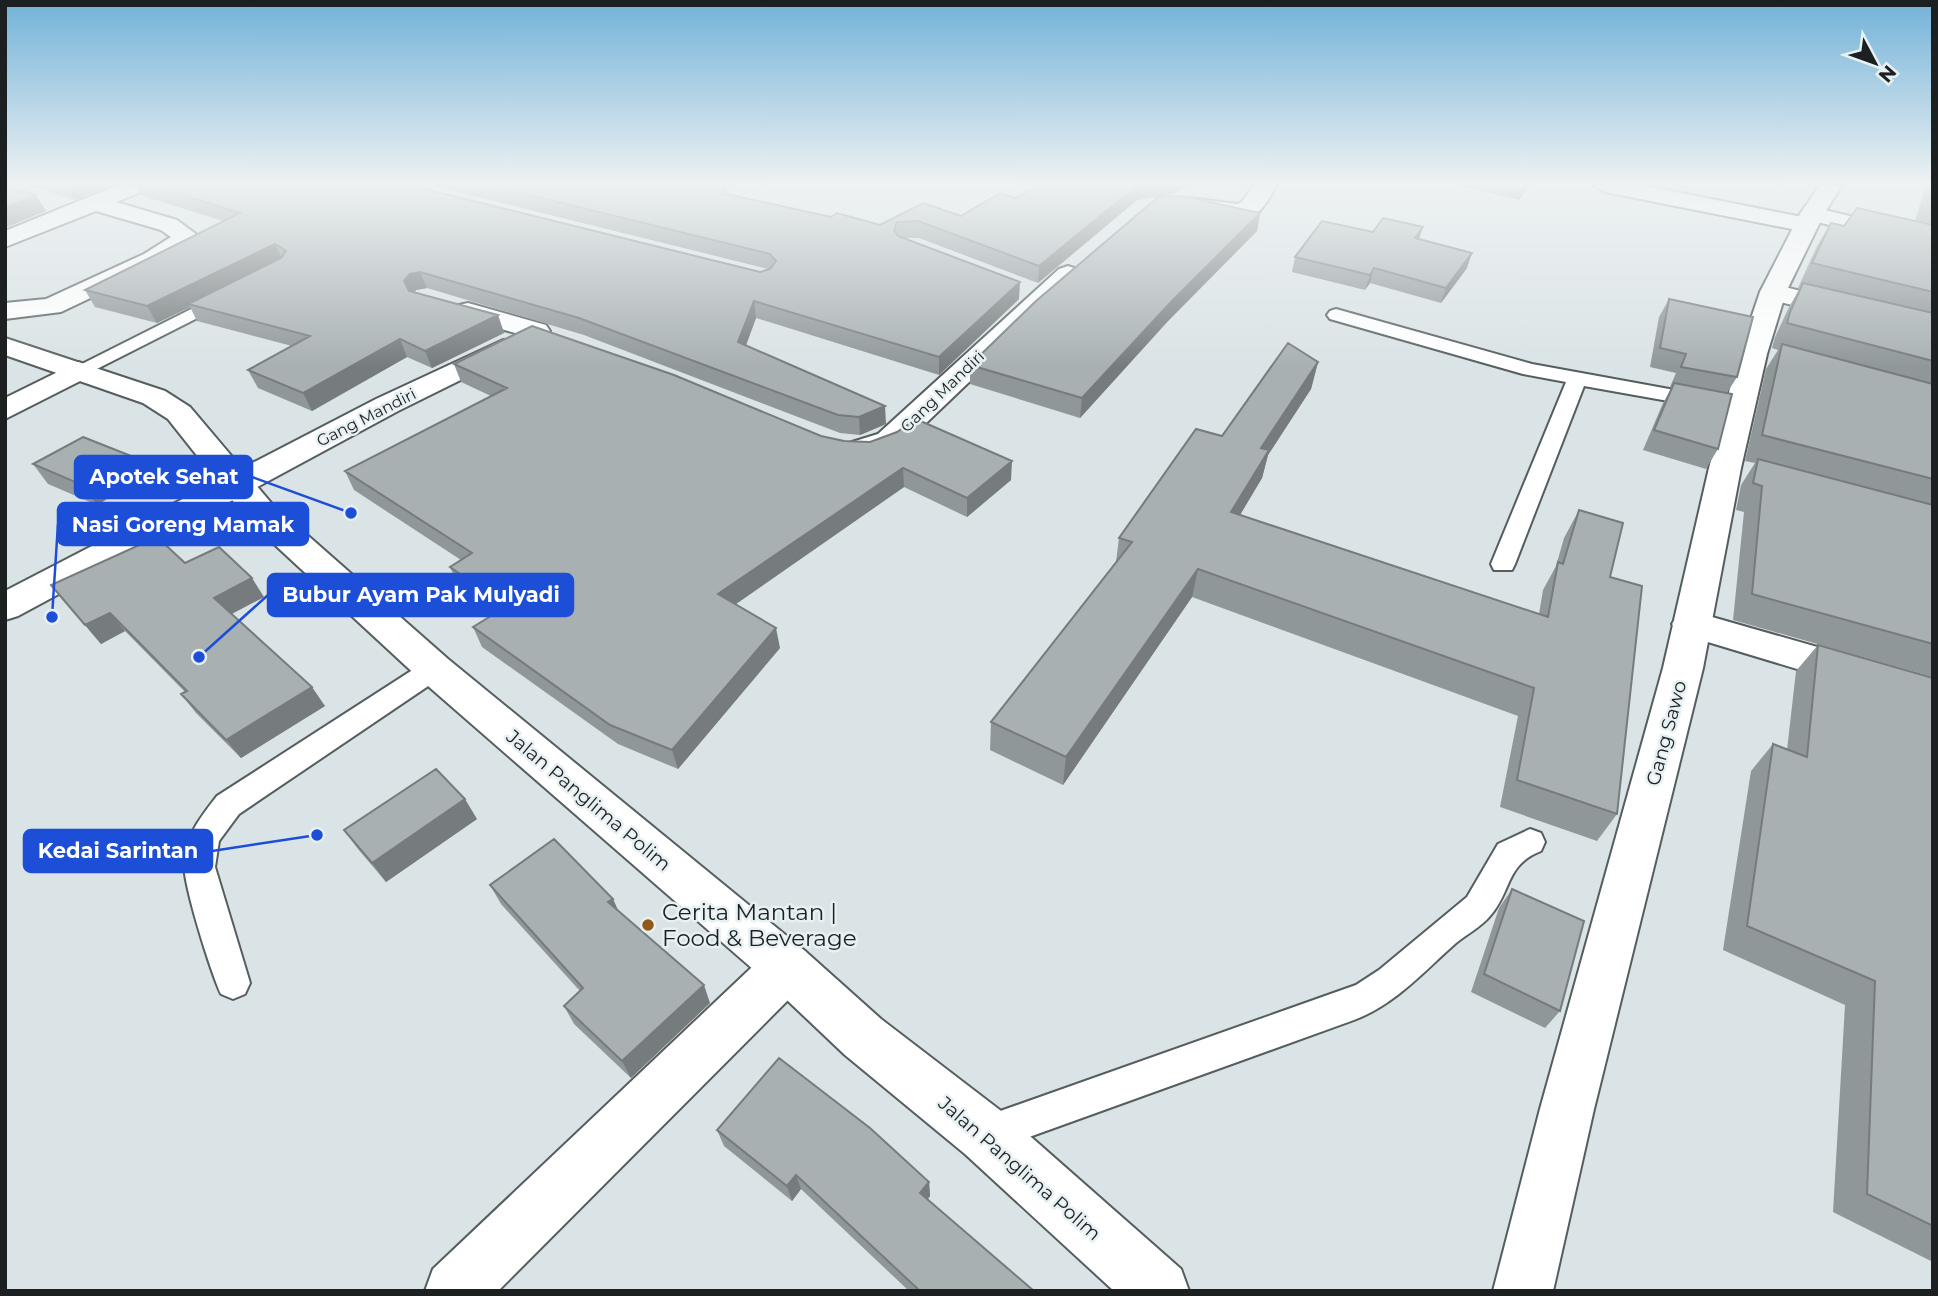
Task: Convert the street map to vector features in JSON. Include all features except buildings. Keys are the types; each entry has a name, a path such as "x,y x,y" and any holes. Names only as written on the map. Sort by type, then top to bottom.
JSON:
{"street":[{"path":"5,312 52,306 153,259 175,245"},
{"name":"Gang Sawo","path":"1523,1291 1567,1109 1684,668 1691,624 1738,472 1740,408 1766,358 1773,292 1797,245"},
{"name":"Gang Mandiri","path":"831,444 864,450 890,441 1030,291 1084,261"},
{"path":"1773,292 1933,332"},
{"name":"Gang Mandiri","path":"5,607 235,485 549,336 438,302"},
{"name":"Jalan Panglima Polim","path":"5,346 168,405 188,424 235,485 260,512 434,669 787,967 863,1037 985,1134 1159,1291"},
{"path":"5,410 78,371"},
{"path":"1691,624 1933,695"},
{"path":"455,1291 787,967"}],"lane":[{"path":"78,371 234,292"},
{"path":"1336,314 1530,370 1740,408"},
{"path":"1503,564 1577,379"},
{"path":"233,983 198,867 199,850 207,832 228,805 434,669"},
{"path":"985,1134 1354,1004 1386,988 1446,931 1466,918 1481,903 1506,853 1530,842"}],"place":[{"name":"Apotek Sehat","path":"351,513"},
{"name":"Nasi Goreng Mamak","path":"52,617"},
{"name":"Bubur Ayam Pak Mulyadi","path":"199,657"},
{"name":"Kedai Sarintan","path":"317,835"},
{"name":"Cerita Mantan | Food & Beverage","path":"648,925"}]}
